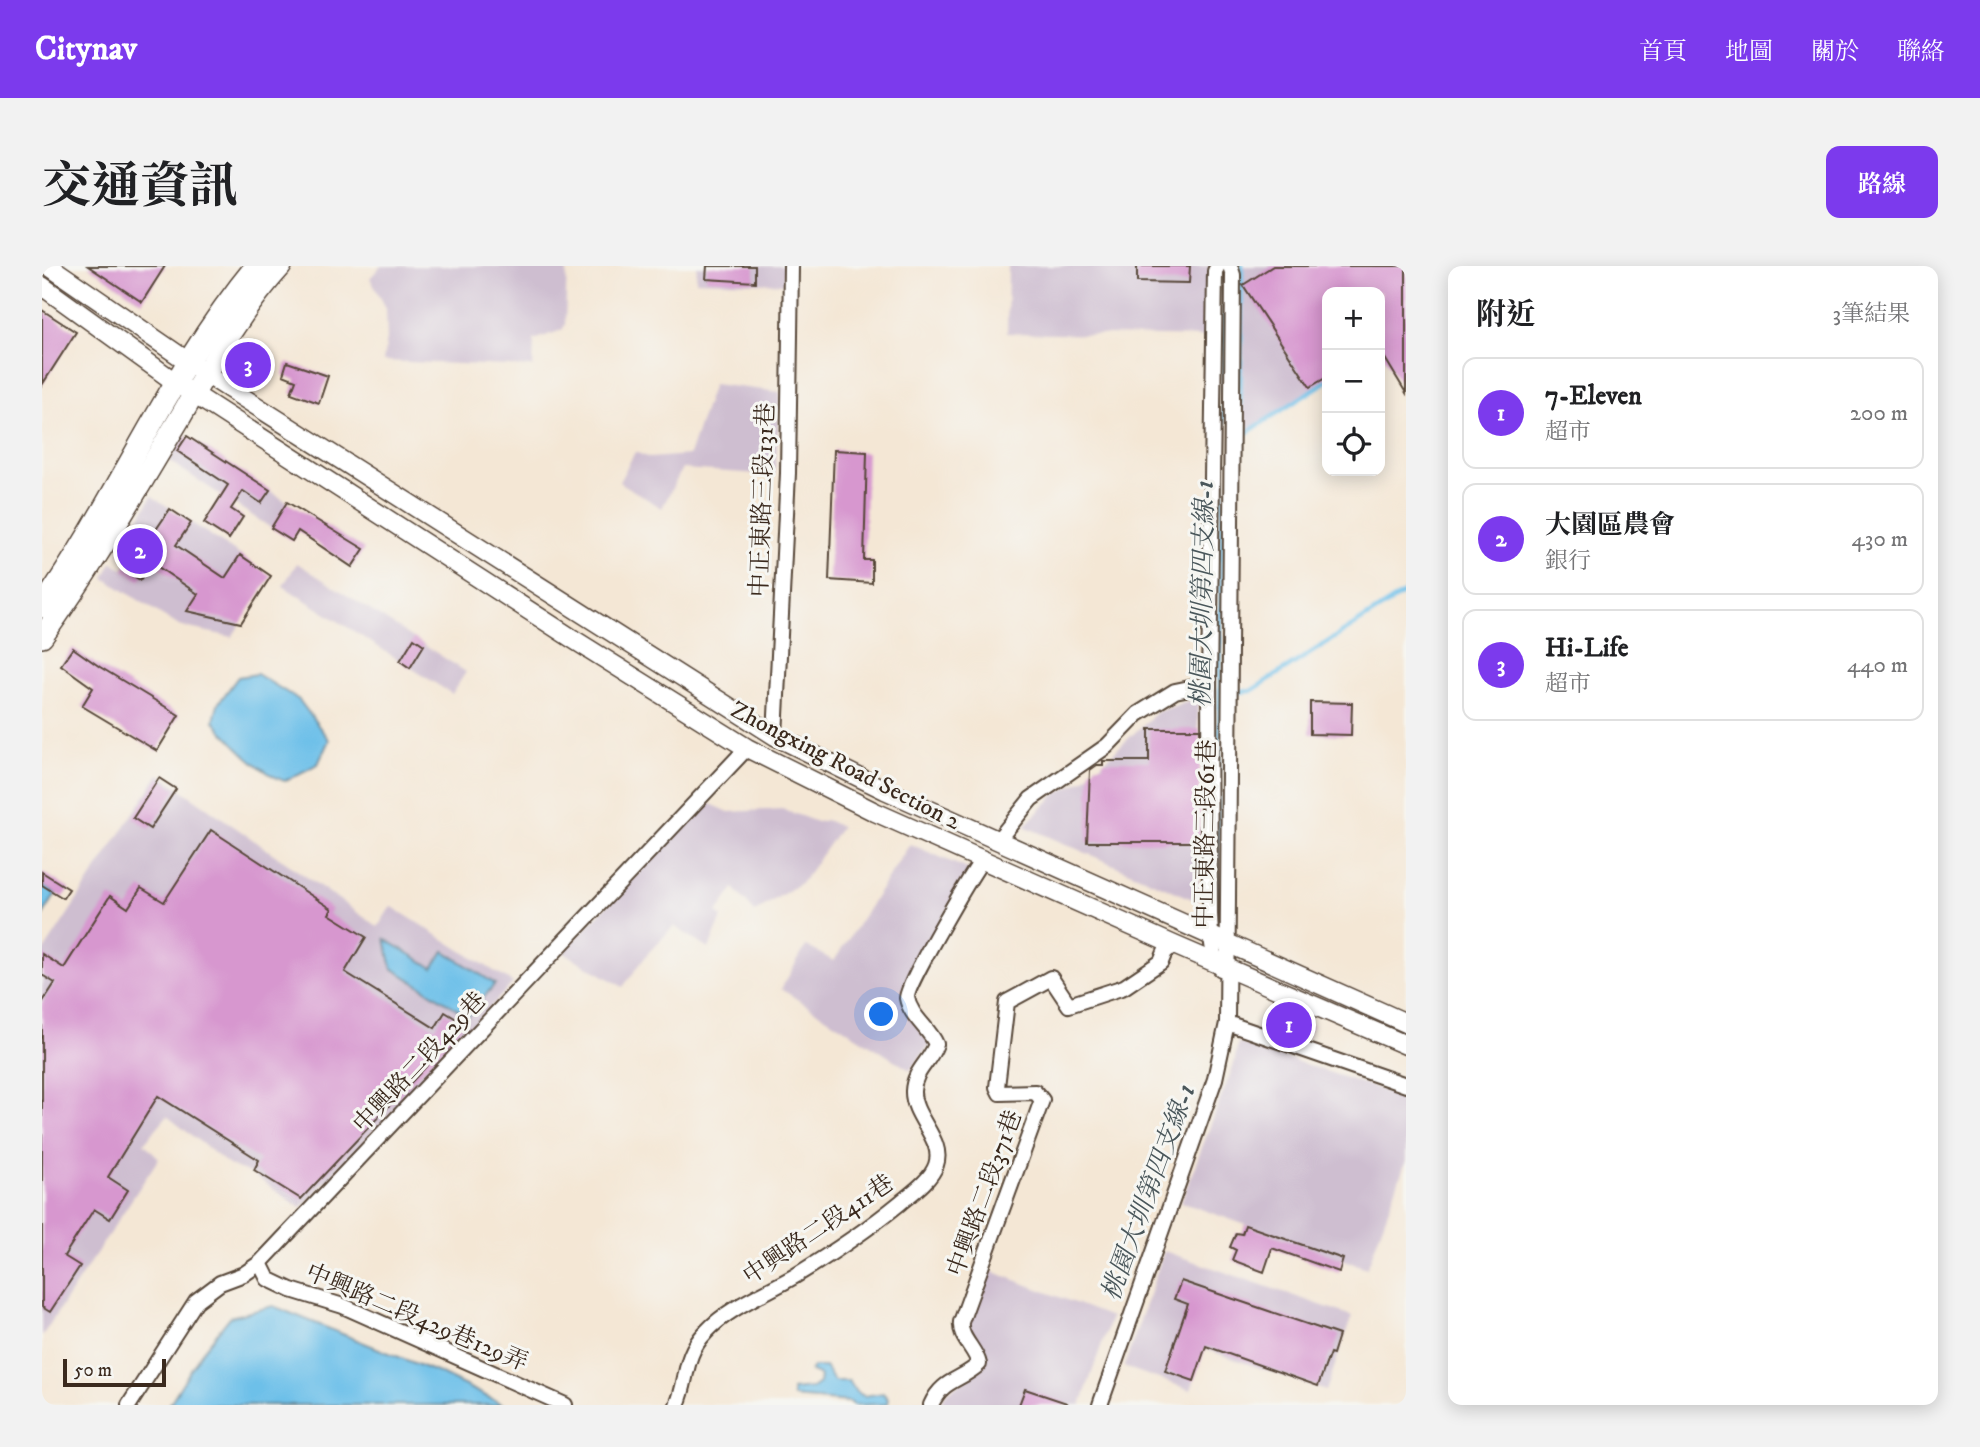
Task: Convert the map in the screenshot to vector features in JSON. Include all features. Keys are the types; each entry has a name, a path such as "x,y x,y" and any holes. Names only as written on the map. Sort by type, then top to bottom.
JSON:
{"main road":[{"path":"42,638 106,541 194,394 196,368 227,300 256,266"},
{"path":"42,607 101,516 175,382 196,368 281,266"}],"street":[{"name":"Zhongxing Road Section 2","path":"49,266 196,368 775,736 885,790 1406,1023"},
{"name":"中正東路三段131巷","path":"775,736 788,473 791,266"},
{"path":"1100,1405 1215,1079 1227,1023 1225,969 1219,938 1209,684 1215,271 1218,266"},
{"name":"中正東路三段61巷","path":"1219,938 1233,275 1230,266"},
{"name":"Zhongxing Road Section 2","path":"42,286 175,382 561,632 747,748 875,812 1225,969 1406,1045"},
{"path":"336,485 348,466"},
{"path":"982,860 1031,799 1107,746 1138,714 1175,691 1209,684"},
{"path":"747,748 775,736"},
{"name":"中興路二段429巷","path":"129,1405 196,1301 220,1283 260,1263 747,748"},
{"name":"中興路二段411巷","path":"677,1405 685,1370 694,1349 718,1320 796,1276 877,1222 930,1175 937,1163 930,1131 919,1116 913,1092 917,1072 936,1044 910,1008 908,989 949,912 982,860"},
{"name":"中興路二段371巷","path":"931,1405 944,1384 972,1371 979,1364 960,1329 961,1322 1042,1100 1035,1092 1000,1093 997,1087 1007,1002 1051,978 1069,1005 1124,987 1161,962 1165,952 1174,945"},
{"path":"1227,1023 1406,1084"},
{"name":"中興路二段429巷129弄","path":"260,1263 268,1279 291,1290 343,1306 565,1405"}],"shaded area":[{"path":"381,266 567,266 565,325 562,330 534,340 533,367 383,361 387,339 386,308 370,278"},
{"path":"697,266 784,266 784,284 696,281"},
{"path":"1008,266 1209,266 1208,337 1007,333"},
{"path":"1244,266 1406,266 1406,330 1385,344 1385,287 1322,287 1322,383 1243,433"},
{"path":"713,384 780,392 775,475 682,469 662,508 619,482 635,452 650,458 689,455"},
{"path":"184,435 287,502 271,528 169,461"},
{"path":"152,496 271,576 251,605 135,526"},
{"path":"112,562 140,580 152,563 198,594 187,612 241,623 232,637 179,626 104,578"},
{"path":"297,563 466,672 452,694 283,586"},
{"path":"1198,698 1199,902 1024,826 1056,794 1085,779 1157,712"},
{"path":"159,774 378,927 391,906 513,983 301,1208 252,1174 229,1165 167,1116 144,1143 159,1158 42,1336 42,954"},
{"path":"706,802 729,812 782,809 817,822 826,820 841,827 802,882 755,912 734,888 717,912 722,917 709,949 674,926 649,952 623,987 563,952"},
{"path":"910,844 970,870 903,989 929,1040 929,1046 910,1070 781,989 806,946 834,961"},
{"path":"1238,1042 1406,1098 1406,1161 1367,1268 1181,1202 1234,1064"},
{"path":"1164,1251 1352,1316 1326,1391 1205,1349 1191,1390 1124,1367"},
{"path":"989,1270 1111,1317 1081,1405 940,1405 945,1394 982,1367 966,1328"}],"water":[{"path":"257,674 299,700 329,740 318,764 285,781 256,764 214,721 218,704 238,677"},
{"path":"42,885 56,894 42,916"},
{"path":"385,939 433,968 444,951 495,984 468,1016 392,968"},
{"path":"273,1306 441,1374 504,1405 169,1405 201,1353 230,1317"},
{"path":"813,1367 825,1367 834,1381 849,1381 856,1392 864,1396 883,1393 888,1399 887,1404 854,1405 850,1402 793,1397 792,1390 812,1388 819,1383 820,1376 810,1371"}],"building":[{"path":"88,266 165,266 142,302"},
{"path":"707,266 755,266 755,282 706,279"},
{"path":"1137,266 1190,266 1189,283 1137,282"},
{"path":"1273,266 1406,266 1406,393 1385,358 1385,287 1322,287 1322,380 1310,387 1243,285"},
{"path":"42,310 76,332 42,385"},
{"path":"287,362 328,376 319,403 291,393 296,380 283,375"},
{"path":"187,436 270,490 261,503 243,491 231,509 243,517 229,539 204,523 228,485 177,451"},
{"path":"834,450 867,452 864,560 872,560 872,583 829,580"},
{"path":"287,502 364,549 352,567 298,531 292,541 271,528"},
{"path":"170,509 191,523 176,545 225,578 240,555 271,576 241,623 187,611 198,594 152,563 140,580 123,570 146,534 151,537"},
{"path":"414,638 424,645 410,668 400,661"},
{"path":"73,648 179,715 157,751 82,706 93,688 61,665"},
{"path":"1310,702 1352,703 1351,735 1310,734"},
{"path":"1149,729 1200,729 1200,842 1087,842 1090,770 1097,765 1103,765 1103,761 1149,761"},
{"path":"159,778 176,789 150,829 133,818"},
{"path":"211,830 332,909 329,914 366,937 345,972 435,1028 445,1012 463,1023 454,1037 301,1199 254,1170 259,1160 158,1096 108,1177 128,1190 110,1219 94,1209 64,1256 80,1266 50,1312 42,1307 42,1003 55,983 42,975 42,954 64,968 110,896 128,908 141,888 164,902"},
{"path":"42,872 69,889 63,898 42,885"},
{"path":"1272,1009 1312,1026 1306,1040 1265,1025"},
{"path":"1245,1225 1343,1259 1339,1272 1272,1248 1264,1272 1232,1260 1236,1250 1230,1247 1236,1233 1242,1234"},
{"path":"1181,1281 1339,1335 1318,1386 1206,1346 1194,1381 1165,1371 1188,1304 1174,1299"},
{"path":"1025,1389 1067,1403 1019,1405"}],"waterway":[{"path":"1242,266 1240,437 1322,384"},
{"name":"桃園大圳第四支線-1","path":"1217,903 1225,278"},
{"path":"1237,692 1251,691 1406,592"}],"place":[{"name":"Hi-Life","path":"248,365"},
{"name":"大園區農會","path":"140,551"},
{"name":"7-Eleven","path":"1289,1025"}]}
